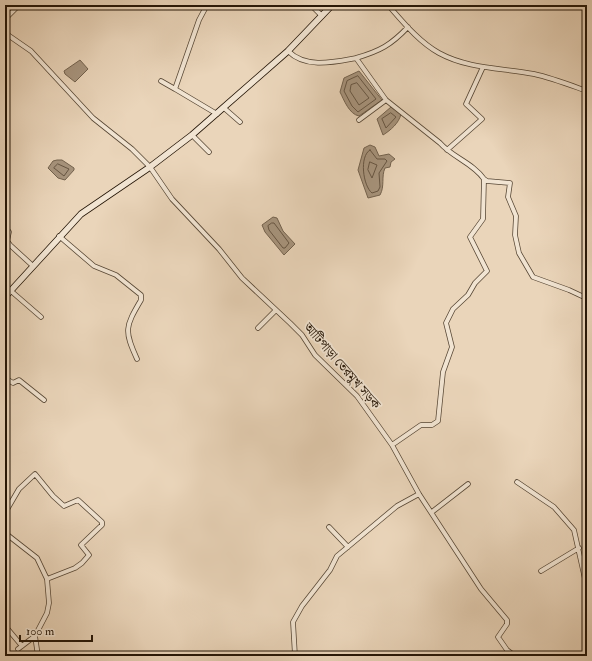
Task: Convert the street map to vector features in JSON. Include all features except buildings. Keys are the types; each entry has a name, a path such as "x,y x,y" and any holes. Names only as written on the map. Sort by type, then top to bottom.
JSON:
{"main road":[{"path":"5,297 59,236 81,214 150,167 192,135 288,51 332,5"}],"street":[{"path":"5,19 19,5"},
{"path":"175,89 199,20 207,5"},
{"path":"311,5 322,16"},
{"path":"388,5 430,48 440,54 483,67 534,74 587,91"},
{"path":"288,51 305,62 333,63 377,52 394,41 408,27"},
{"name":"আটিপাড়া তেরমুখ সড়ক","path":"5,33 31,51 93,118 132,148 150,167 172,199 210,239 242,278 275,311 290,322 302,335 315,355 357,396 392,445 419,494 481,589 507,620 507,624 498,637 507,650 515,656"},
{"path":"356,58 386,100 447,150 476,170 487,181 510,183 508,197 516,216 516,241 519,253 533,277 570,290 584,297"},
{"path":"447,150 482,119 466,104 483,67"},
{"path":"161,81 217,114"},
{"path":"359,120 386,100"},
{"path":"224,108 240,122"},
{"path":"192,135 209,152"},
{"path":"392,445 421,425 432,425 438,421 443,372 452,347 446,324 453,309 468,295 475,283 487,271 470,237 483,220 484,179"},
{"path":"5,227 9,232 7,241 33,266"},
{"path":"59,236 94,266 116,275 141,295 127,327 127,338 137,359"},
{"path":"11,291 41,317"},
{"path":"258,328 275,311"},
{"path":"5,378 14,383 19,380 44,400"},
{"path":"5,513 19,489 35,474 53,496 64,506 78,500 102,522 102,525 81,545 89,555 82,564 46,579"},
{"path":"517,482 554,507 574,530 587,588"},
{"path":"432,512 468,484"},
{"path":"295,656 293,622 302,606 330,570 337,556 397,506 419,494"},
{"path":"329,527 348,547"},
{"path":"5,533 37,558 46,579 49,603 47,613 34,636 20,647 6,627"},
{"path":"541,571 579,548"},
{"path":"34,636 38,656"}],"water":[{"path":"80,60 88,69 75,82 65,74 64,71"},
{"path":"359,71 382,100 359,116 352,113 340,92 344,78"},
{"path":"391,107 401,114 394,126 383,135 377,119"},
{"path":"370,145 375,147 379,156 389,154 395,159 391,162 390,167 385,168 380,195 368,198 358,170 364,148"},
{"path":"62,160 74,168 65,180 58,178 48,168 53,161"},
{"path":"273,217 277,218 283,231 295,244 284,255 265,232 262,225"}]}
